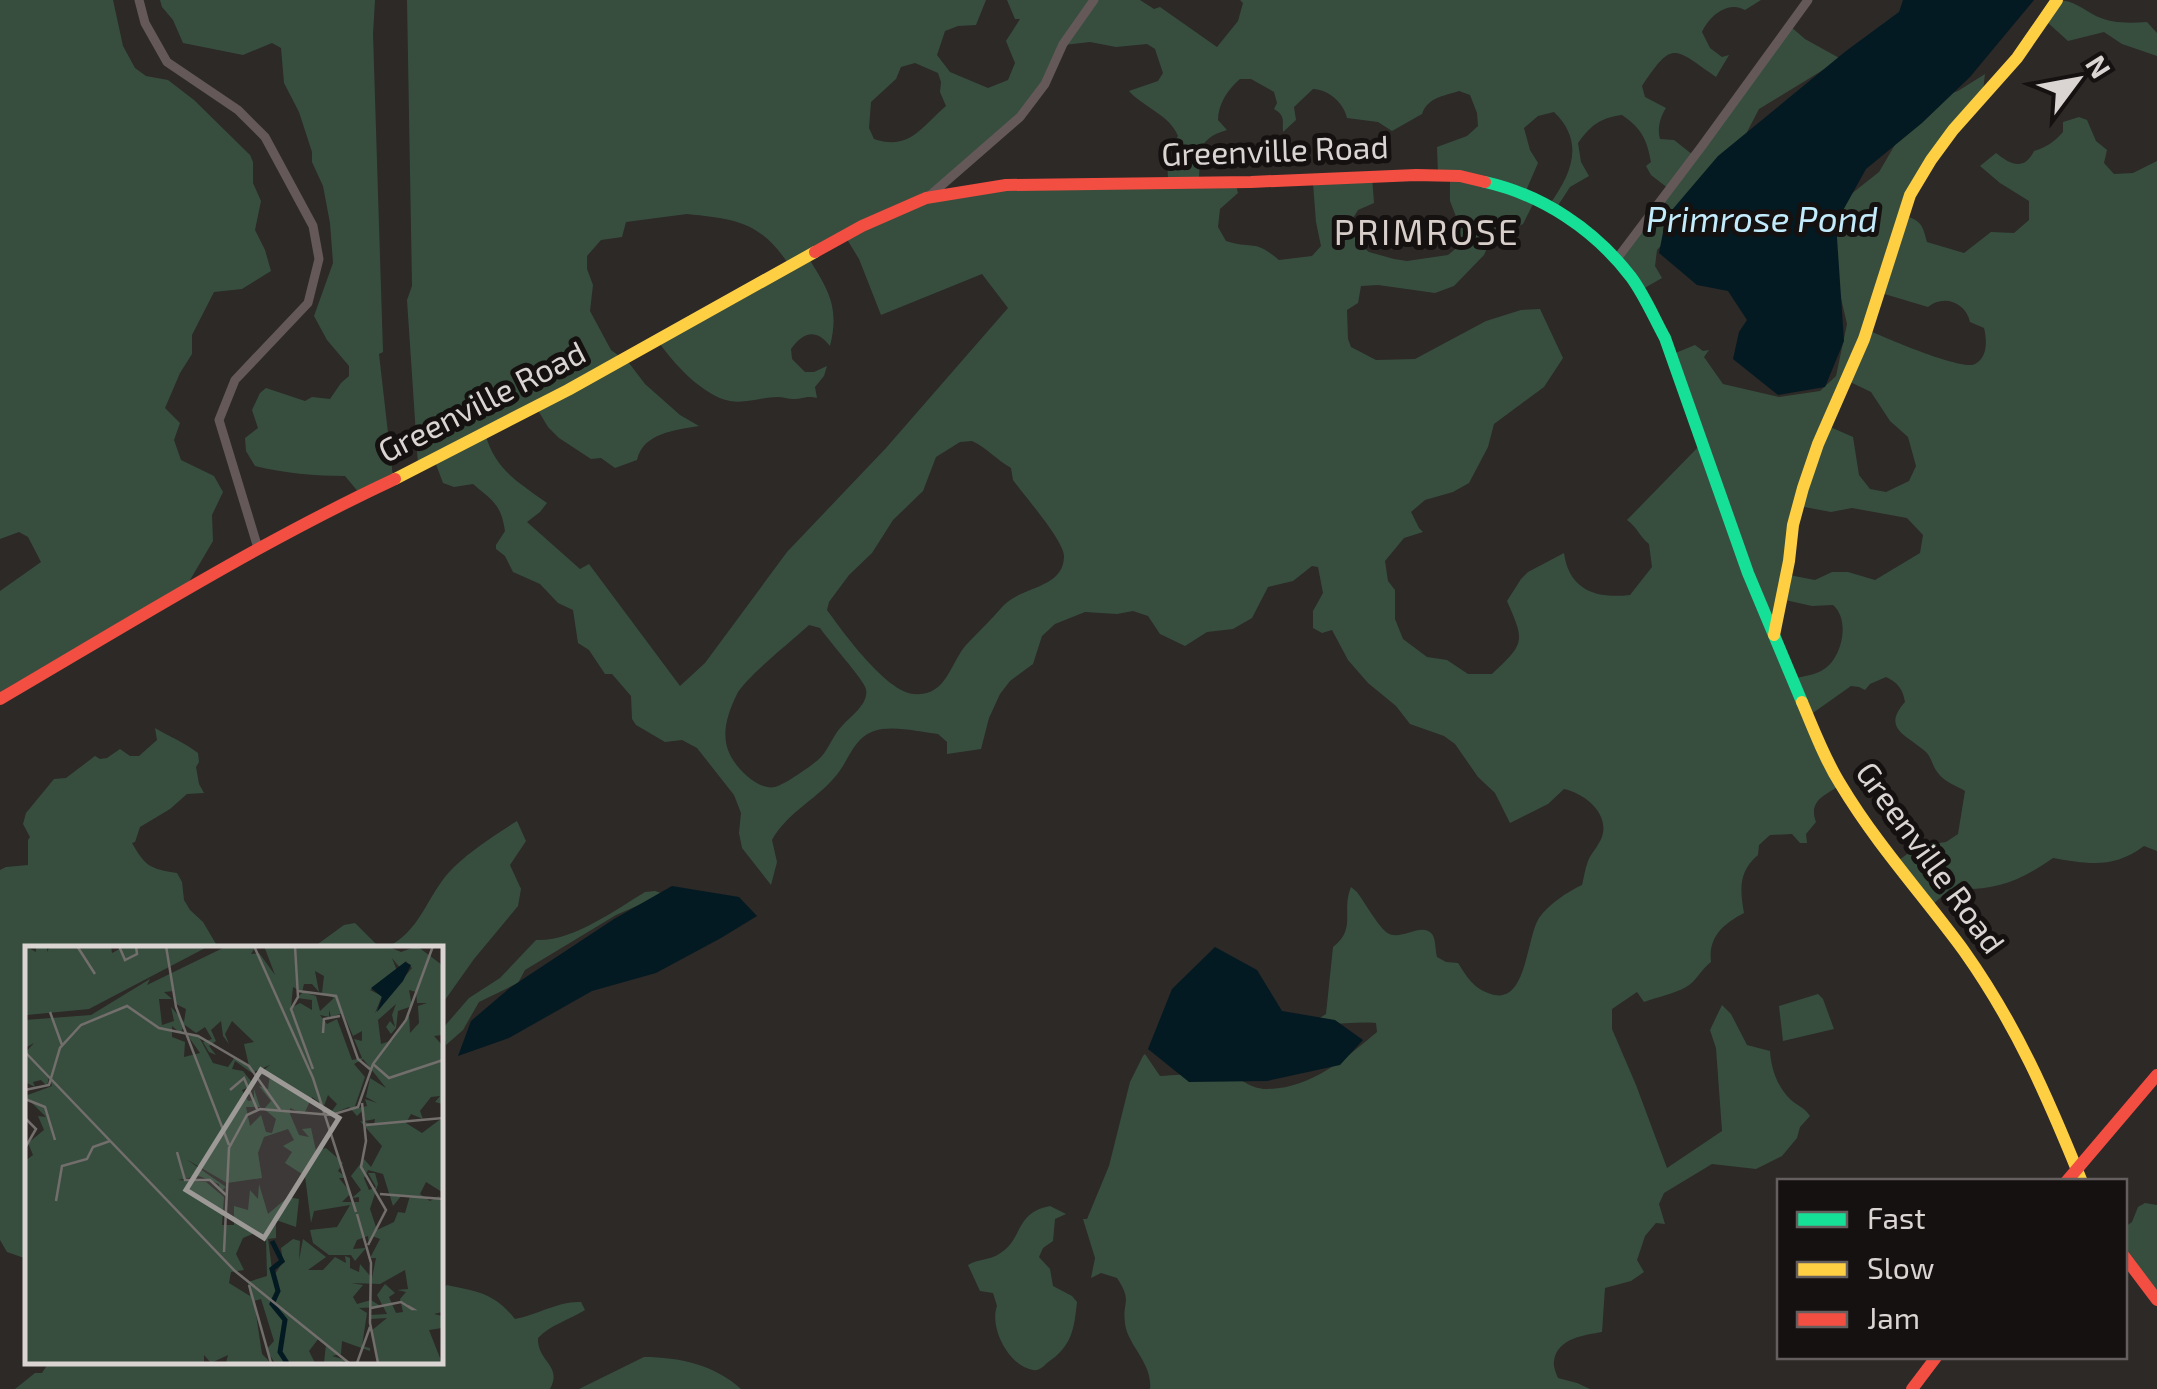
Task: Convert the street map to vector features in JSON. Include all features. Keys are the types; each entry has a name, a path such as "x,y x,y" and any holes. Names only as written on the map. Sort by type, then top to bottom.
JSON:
{"main road":[{"path":"1774,638 1793,525 1804,488 1818,444 1864,339 1910,195 1930,160 2017,58 2057,0"},
{"name":"Greenville Road","path":"0,699 322,513 568,390 862,226 926,198 1006,185 1460,176 1494,184 1553,208 1588,232 1630,276 1664,338 1748,574 1839,784 1890,860 1964,952 2015,1031 2079,1175"},
{"path":"2079,1175 2157,1075"},
{"path":"2127,1260 2157,1300"},
{"path":"1912,1389 1935,1359"}],"street":[{"path":"139,0 145,23 167,62 238,110 265,137 313,226 319,259 308,302 235,380 220,420 258,548"},
{"path":"926,198 1020,117 1045,84 1063,44 1094,0"},
{"path":"1616,260 1808,0"}],"green space":[{"path":"0,0 113,0 123,46 135,68 146,76 168,80 250,155 253,183 261,201 255,230 271,271 242,289 214,292 192,335 192,354 165,408 180,423 174,440 181,460 214,476 223,492 212,515 213,541 183,592 0,692 0,591 41,562 28,537 19,532 0,539"},
{"path":"160,0 375,0 383,352 379,354 393,477 360,494 345,476 255,466 246,451 245,438 258,428 252,410 266,388 305,401 312,397 330,399 349,376 349,366 327,340 314,316 333,263 330,223 323,186 312,162 299,112 284,83 281,48 272,43 243,55 183,43"},
{"path":"407,0 986,0 976,25 945,31 937,55 950,72 988,88 1008,80 1015,63 1006,41 1020,19 1015,19 1007,0 1140,0 1154,9 1160,7 1217,47 1238,21 1243,3 1240,0 1761,0 1745,10 1726,8 1705,26 1702,32 1710,48 1722,57 1729,55 1716,77 1675,53 1652,71 1642,86 1645,97 1666,108 1660,123 1660,139 1674,140 1693,155 1790,26 1841,59 1759,109 1746,134 1657,250 1655,266 1662,278 1641,290 1617,259 1669,189 1646,166 1651,162 1642,135 1622,115 1592,127 1578,143 1581,162 1589,176 1570,187 1557,207 1550,204 1569,169 1572,146 1564,123 1554,112 1538,116 1524,128 1538,163 1525,193 1535,200 1523,224 1491,239 1484,255 1454,286 1435,293 1361,286 1358,303 1347,310 1351,347 1376,360 1415,359 1486,321 1521,310 1540,309 1563,358 1544,387 1494,424 1488,447 1469,483 1425,500 1411,512 1423,532 1404,538 1385,561 1388,581 1395,590 1395,619 1403,639 1427,657 1447,660 1468,674 1492,674 1519,641 1507,601 1528,572 1564,553 1578,584 1595,593 1630,595 1652,567 1649,544 1627,520 1703,442 1673,354 1695,345 1709,350 1704,357 1723,384 1779,397 1820,391 1836,376 1847,324 1834,268 1836,206 1879,172 1899,138 1932,100 1958,91 1985,74 1983,90 1944,143 1906,216 1921,225 1927,242 1964,253 1991,232 2014,233 2029,220 2029,201 1980,166 1996,153 2022,164 2034,151 2060,136 2063,122 2079,117 2087,120 2096,141 2107,150 2104,163 2114,174 2133,173 2157,161 2157,851 2144,846 2122,858 2100,863 2053,858 2004,884 1950,889 1931,906 1895,863 1918,846 1946,842 1958,834 1965,791 1940,776 1926,752 1899,731 1895,719 1905,702 1897,684 1886,677 1865,690 1851,686 1810,715 1840,785 1816,804 1816,822 1806,834 1807,843 1800,843 1792,834 1770,835 1759,845 1758,855 1742,882 1744,913 1719,932 1712,945 1711,962 1690,985 1644,1002 1637,992 1612,1009 1612,1029 1667,1168 1722,1131 1716,1048 1710,1030 1722,1005 1747,1045 1770,1051 1773,1071 1782,1089 1810,1116 1782,1156 1756,1169 1712,1164 1664,1193 1659,1204 1665,1224 1656,1223 1645,1236 1637,1260 1644,1272 1631,1281 1605,1288 1602,1332 1573,1339 1556,1353 1558,1378 1590,1389 1150,1389 1148,1371 1127,1331 1122,1286 1117,1278 1101,1273 1091,1278 1095,1258 1083,1219 1087,1219 1109,1166 1130,1082 1143,1056 1160,1076 1223,1075 1256,1087 1283,1088 1313,1078 1365,1042 1377,1032 1376,1023 1312,1023 1326,1014 1333,947 1345,933 1351,887 1386,932 1398,935 1427,931 1433,936 1437,957 1458,963 1480,989 1503,995 1519,980 1539,918 1582,885 1588,861 1603,833 1597,810 1579,794 1564,789 1548,804 1510,823 1495,793 1478,777 1455,744 1410,724 1348,660 1332,630 1322,633 1313,628 1313,611 1323,593 1318,567 1312,566 1293,581 1268,587 1252,618 1233,629 1207,632 1185,646 1160,634 1148,616 1133,611 1085,612 1055,624 1042,636 1033,664 1000,694 981,749 947,754 947,742 938,734 881,729 856,745 834,778 785,822 772,840 777,862 771,885 742,848 741,813 734,795 697,748 682,740 665,742 636,725 631,696 578,643 573,610 558,603 540,584 513,572 505,556 496,549 505,531 495,504 473,484 454,487 443,483 434,459 418,465 407,300 412,286","holes":["1147,44 1155,49 1163,73 1158,81 1129,91 1169,122 1178,136 1167,154 1168,180 935,192 1020,118 1064,45","915,63 938,73 946,106 906,139 874,139 869,128 871,102 896,79 901,67","1240,79 1251,79 1274,92 1274,109 1282,116 1283,132 1296,120 1294,107 1313,89 1335,98 1347,118 1378,122 1392,131 1422,114 1437,98 1459,91 1470,95 1478,126 1467,136 1437,147 1438,174 1450,176 1450,201 1460,227 1460,245 1448,255 1407,261 1369,252 1357,242 1353,218 1358,210 1374,203 1372,177 1313,183 1321,246 1312,256 1279,260 1258,247 1226,241 1218,227 1220,209 1238,193 1235,181 1199,179 1205,142 1227,130 1218,114","687,214 720,218 757,231 789,265 658,341 699,386 730,401 817,398 815,387 827,366 805,372 792,359 791,349 810,334 820,336 830,346 833,309 808,257 845,236 859,259 881,315 982,274 1008,308 886,448 787,552 705,663 680,686 589,564 580,569 527,522 547,503 501,466 485,433 536,407 559,438 591,459 601,458 615,468 637,460 653,438 699,426 680,415 611,350 590,311 593,285 587,256 601,240 622,237 626,222","1881,293 1928,307 1940,301 1953,302 1964,309 1970,322 1984,328 1984,353 1975,364 1940,358 1870,331","1848,381 1871,392 1890,421 1908,437 1916,466 1909,481 1886,492 1870,489 1859,475 1853,437 1828,426","972,441 1011,468 1013,480 1051,529 1064,556 1057,575 1003,606 966,645 940,685 925,694 914,694 903,691 878,672 827,610 829,602 872,553 893,520 923,491 936,457 960,442","1799,506 1831,512 1852,508 1907,518 1923,535 1920,553 1875,580 1848,572 1832,572 1815,580 1789,575","1785,600 1812,606 1833,605 1842,620 1839,650 1828,666 1796,678 1775,632","809,625 820,628 866,689 862,705 820,758 775,787 753,781 738,767 727,748 726,728 737,694"]},
{"path":"2057,0 2109,20 2147,22 2157,33 2157,56 2122,44 2104,32 2068,41 2046,21"},
{"path":"155,728 198,753 196,767 204,793 187,794 140,827 132,843 149,865 177,873 184,900 217,946 25,946 25,1258 7,1252 0,1240 0,870 28,865 30,837 23,824 26,813 54,779 66,778 95,756 107,758 120,749 130,756 139,756 157,740"},
{"path":"517,821 526,841 510,865 521,889 518,906 442,1004 442,946 389,946 407,933 445,878 476,848"},
{"path":"645,892 664,894 616,915 525,970 518,983 479,1002 463,1030 446,1045 443,1028 469,998 500,978 536,940 564,936"},
{"path":"355,923 378,946 315,946 344,925"},
{"path":"1818,994 1834,1029 1783,1041 1779,1006"},
{"path":"2145,1203 2157,1205 2157,1298 2127,1256 2127,1226"},
{"path":"1050,1206 1066,1214 1055,1219 1053,1241 1039,1257 1050,1269 1053,1286 1077,1302 1067,1344 1042,1367 1033,1370 1016,1361 1003,1345 996,1325 993,1293 980,1291 968,1265 999,1254 1030,1214"},
{"path":"447,1285 485,1295 515,1319 581,1302 585,1310 538,1338 541,1353 552,1369 550,1389 15,1389 35,1373 42,1373 48,1364 442,1364 442,1289"},
{"path":"644,1357 696,1364 741,1389 579,1389"}],"water":[{"name":"Primrose Pond","path":"1903,0 2034,0 1970,77 1866,169 1836,223 1844,341 1825,387 1778,395 1733,359 1739,332 1747,320 1728,291 1697,285 1659,253 1666,217 1718,156 1899,12"},
{"path":"672,886 739,897 757,916 656,973 592,991 509,1038 458,1056 471,1021 511,987"},
{"path":"1215,947 1257,970 1282,1011 1335,1020 1363,1040 1340,1065 1267,1081 1189,1082 1148,1049 1172,989"}],"traffic: fast":[{"path":"1485,182 1527,196 1566,217 1601,244 1641,292 1665,338 1748,573 1802,702"}],"traffic: slow":[{"path":"1774,635 1803,488 1864,339 1910,195 1953,130 2017,58 2057,0"},
{"path":"395,479 568,390 815,252"},
{"path":"1802,702 1830,765 1855,807 1964,951 2000,1007 2044,1092 2081,1179"}],"traffic: jam":[{"path":"815,252 926,198 1006,185 1416,175 1460,176 1485,182"},
{"path":"0,699 244,557 395,479"},
{"path":"2069,1179 2157,1075"},
{"path":"2127,1260 2157,1300"},
{"path":"1912,1389 1935,1359"}],"district":[{"name":"PRIMROSE","path":"1427,233"}]}
